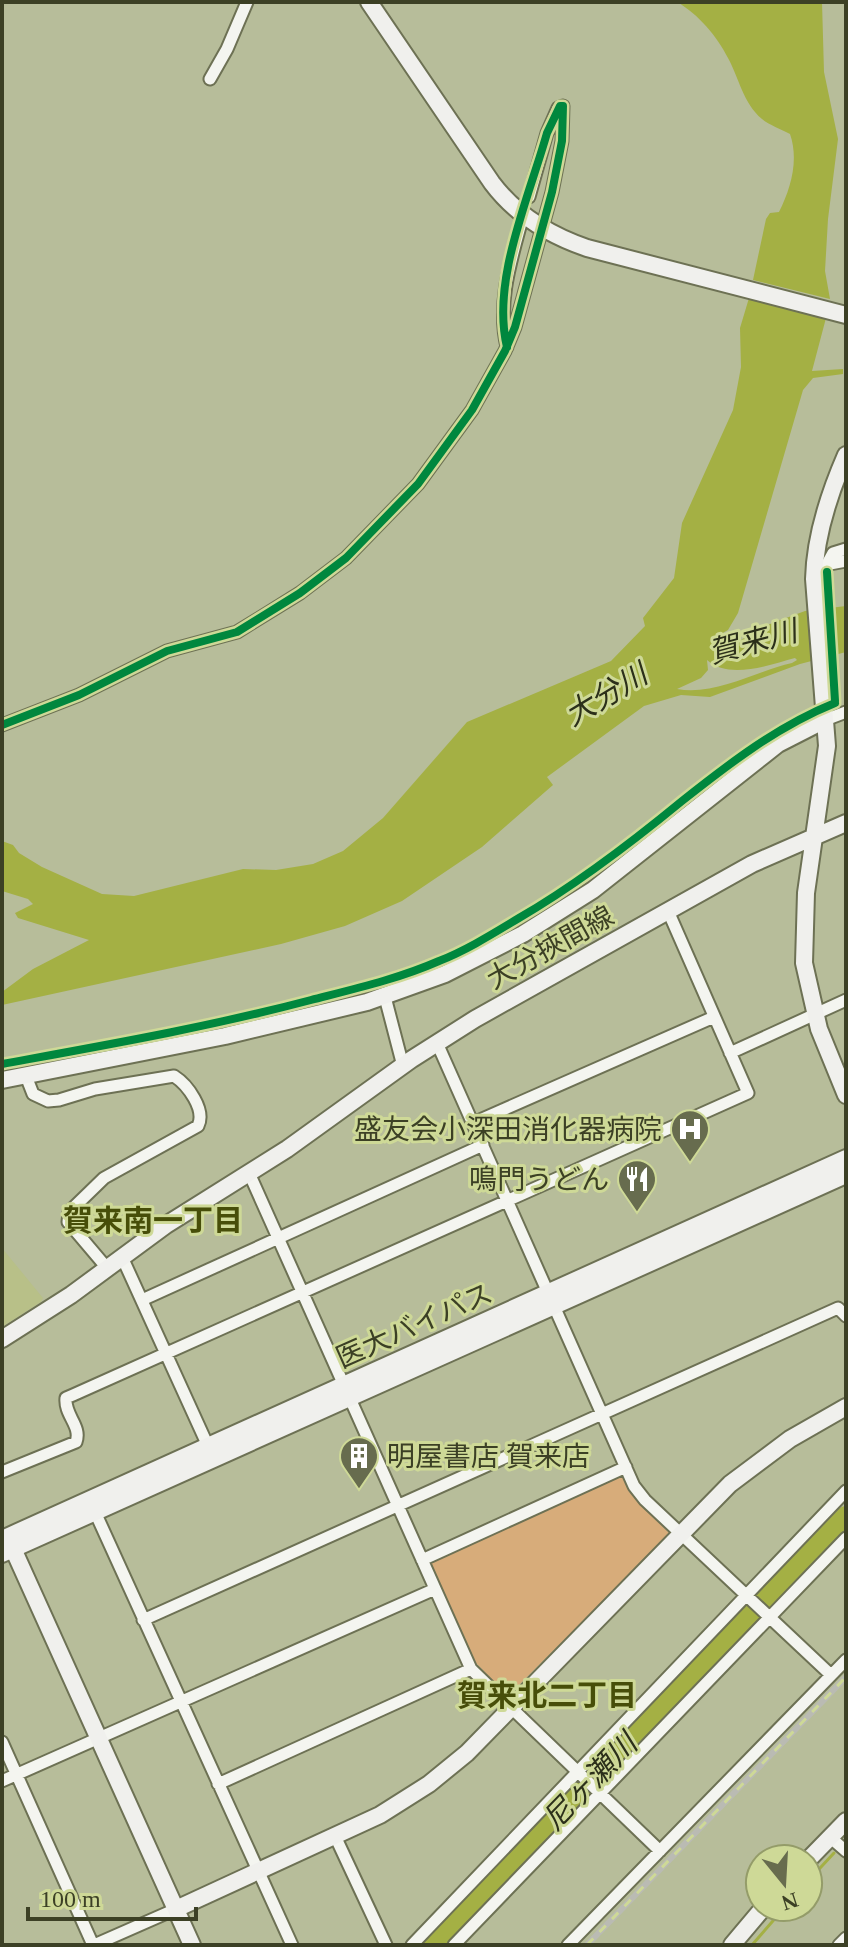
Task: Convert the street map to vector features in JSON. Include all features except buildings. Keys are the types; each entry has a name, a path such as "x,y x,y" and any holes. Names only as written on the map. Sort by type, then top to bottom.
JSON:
{"street":[{"path":"210,79 247,2"},
{"path":"369,2 492,183 511,205 546,230 600,252 846,315"},
{"path":"2,725 79,695 167,651 237,632 300,593 346,558 418,484 472,410 507,347 546,230 562,141 563,106 558,108 552,120 529,197"},
{"path":"507,347 503,304 521,223"},
{"path":"846,455 822,522 818,570 827,746 813,836 804,945 806,980 814,1015 846,1095"},
{"path":"818,570 833,553 846,549"},
{"path":"818,570 846,561"},
{"path":"2,1080 225,1036 385,997 445,974 547,920 604,882 778,744 824,712 846,712"},
{"name":"大分挾間線","path":"2,1339 166,1225 299,1141 437,1043 512,997 752,864 846,823"},
{"path":"2,1472 76,1442 79,1436 65,1405 66,1398 748,1093 668,911"},
{"path":"385,997 403,1066"},
{"path":"730,1053 846,1000"},
{"path":"473,1123 714,1017"},
{"path":"437,1043 641,1496 831,1675"},
{"path":"26,1076 33,1094 48,1101 95,1089 174,1076 185,1085 200,1112 202,1117 198,1126 104,1178 69,1212 68,1222 107,1268"},
{"path":"142,1300 483,1145"},
{"name":"医大バイパス","path":"551,1300 846,1158"},
{"path":"249,1173 471,1669 660,1851"},
{"name":"医大バイパス","path":"5,1541 95,1512 347,1392 551,1300 846,1175"},
{"path":"122,1257 208,1446"},
{"path":"143,1620 838,1308 846,1316"},
{"name":"医大バイパス","path":"5,1541 208,1446 347,1392"},
{"path":"2,1742 94,1945 380,1815 429,1784 467,1753 681,1534 754,1464 804,1430 846,1407"},
{"path":"422,1560 626,1467"},
{"path":"412,1945 846,1491"},
{"path":"95,1512 292,1945"},
{"path":"454,1945 846,1538"},
{"path":"5,1541 192,1945"},
{"path":"2,1781 435,1589"},
{"path":"568,1945 846,1660"},
{"path":"218,1784 471,1669"},
{"path":"824,1845 846,1821"},
{"path":"335,1836 386,1945"},
{"path":"831,1838 846,1851"},
{"path":"732,1945 751,1923"},
{"path":"839,1945 846,1938"}],"shaded area":[{"path":"2,1248 43,1298 2,1327"},
{"path":"619,1475 625,1478 634,1496 670,1534 508,1696 476,1663 430,1561"}],"water":[{"path":"677,2 822,2 824,72 838,139 825,271 830,299 753,280 766,219 770,213 779,212 790,184 794,164 793,144 790,134 756,113 718,42 699,19"},
{"path":"749,298 826,318 812,371 843,369 843,374 813,378 803,390 738,613 728,630 712,639 738,642 762,627 805,611 846,606 846,652 800,664 710,697 681,695 644,706 547,777 553,785 482,847 402,901 345,926 281,944 2,1005 2,992 33,969 89,940 18,918 15,913 33,904 28,899 2,891 2,841 13,845 19,853 42,867 102,894 134,896 243,869 276,870 313,864 343,851 383,818 467,722 611,661 645,626 643,618 674,578 682,523 733,410 741,367 740,328","holes":["707,660 716,666 738,670 797,660 721,686 677,689 701,678 708,670"]}],"waterway":[{"name":"尼ヶ瀬川","path":"433,1945 846,1516"},
{"path":"824,1864 834,1853"},
{"path":"752,1945 771,1923"}],"railway":[{"path":"587,1945 846,1677"}],"cycle path":[{"path":"2,725 79,695 167,651 237,632 300,593 346,558 418,484 472,410 505,351 515,327 552,192 562,141 563,106 560,106 547,133 514,239 504,295 503,321 507,347"},
{"path":"827,572 835,701"},
{"path":"2,1064 273,1010 360,988 449,957 500,930 582,878 755,746 835,703"}],"place":[{"name":"盛友会小深田消化器病院","path":"690,1163"},
{"name":"鳴門うどん","path":"637,1213"},
{"name":"明屋書店 賀来店","path":"359,1490"}],"district":[{"name":"賀来南一丁目","path":"153,1221"},
{"name":"賀来北二丁目","path":"547,1696"}],"water label":[{"name":"賀来川","path":"753,642"},
{"name":"大分川","path":"606,695"}]}
